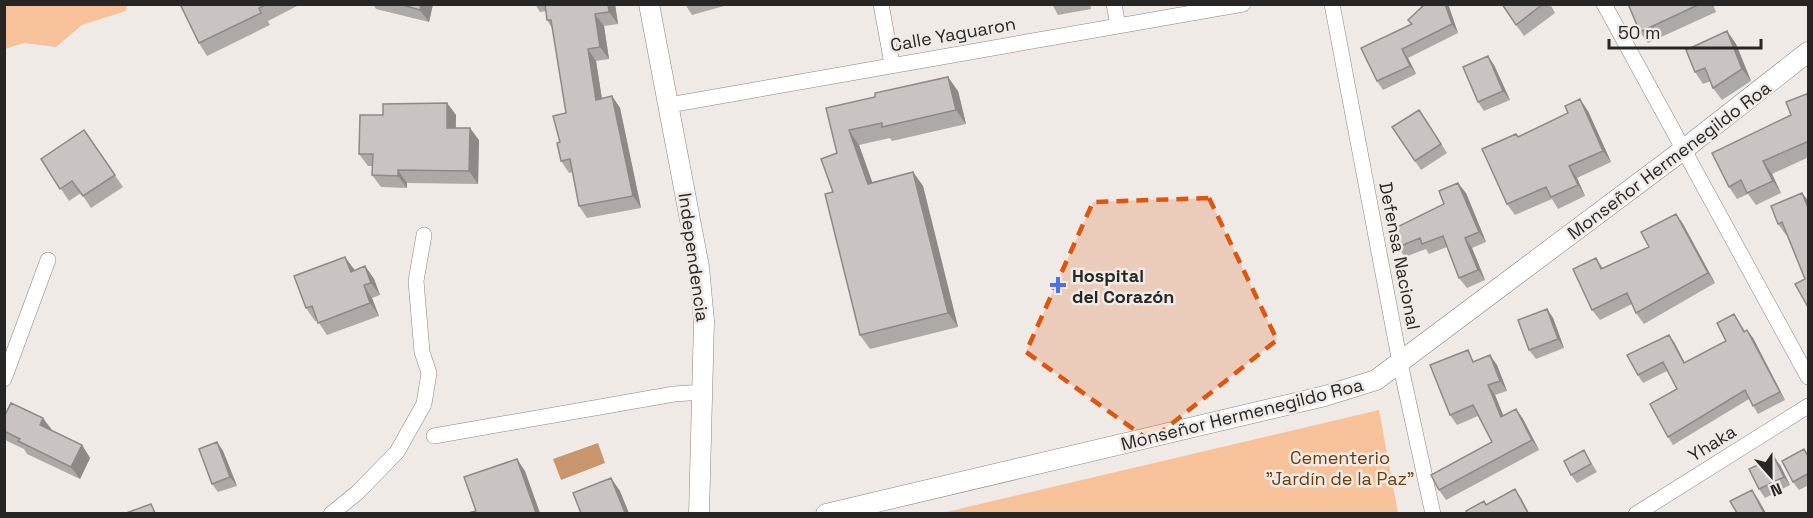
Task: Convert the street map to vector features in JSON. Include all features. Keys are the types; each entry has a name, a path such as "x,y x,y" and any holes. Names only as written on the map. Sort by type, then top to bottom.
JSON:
{"street":[{"name":"Independencia","path":"650,4 699,267 704,321 699,513"},
{"path":"881,4 892,64"},
{"path":"1114,4 1118,26"},
{"name":"Calle Yaguaron","path":"669,105 1243,4"},
{"name":"Defensa Nacional","path":"1332,4 1432,513"},
{"path":"1604,4 1809,377"},
{"name":"Monseñor Hermenegildo Roa","path":"826,513 1325,396 1376,380 1683,150 1809,52"},
{"path":"331,513 358,492 397,452 424,404 429,373 422,352 416,281 423,235"},
{"path":"4,379 48,260"},
{"path":"434,436 674,394 703,392"},
{"name":"Yhaka","path":"1636,513 1809,406"}],"highlighted area":[{"path":"1209,198 1277,340 1150,441 1026,352 1093,202"}],"green space":[{"path":"5,4 127,5 126,11 82,25 56,47 24,43 5,49"},
{"name":"Cementerio \"Jardín de la Paz\"","path":"1379,410 1398,513 942,513"}],"shaded area":[{"path":"598,443 605,463 561,480 553,459"}],"building":[{"path":"180,4 267,4 259,8 261,13 199,43"},
{"path":"399,4 421,4 420,10"},
{"path":"545,4 608,4 609,12 595,14 600,47 588,49 596,100 612,96 633,196 579,206 570,159 561,161 557,143 560,142 553,116 566,113 551,20 547,20"},
{"path":"1425,4 1445,4 1452,24 1402,49 1410,66 1377,81 1361,48 1412,24 1408,20"},
{"path":"1502,4 1543,4 1516,25"},
{"path":"1628,4 1700,4 1640,32"},
{"path":"1727,31 1742,69 1713,88 1705,68 1695,72 1686,50"},
{"path":"1488,56 1503,91 1478,102 1463,67"},
{"path":"948,77 956,110 882,127 882,123 849,130 868,184 913,172 948,313 860,335 825,194 833,192 821,159 837,153 826,108 875,97 875,93"},
{"path":"1809,93 1809,141 1763,161 1773,181 1747,193 1741,180 1729,187 1712,153 1791,115 1786,102"},
{"path":"1580,99 1603,151 1569,166 1578,185 1551,197 1546,187 1507,204 1482,149 1516,134 1518,137 1568,113 1565,106"},
{"path":"447,103 447,128 470,128 469,171 398,170 398,176 372,175 373,154 359,154 360,115 383,115 383,104"},
{"path":"1419,110 1441,144 1415,161 1392,127"},
{"path":"84,130 115,175 83,196 72,181 60,189 41,159"},
{"path":"1458,183 1479,232 1465,238 1478,270 1459,278 1443,236 1422,244 1420,238 1398,247 1391,230 1444,204 1439,191"},
{"path":"1802,193 1809,210 1809,309 1795,284 1805,279 1782,222 1778,224 1771,206"},
{"path":"1676,214 1708,273 1636,313 1627,293 1592,310 1573,269 1596,258 1601,269 1649,247 1641,232"},
{"path":"345,257 351,272 365,266 371,283 364,285 370,303 318,323 312,306 306,308 294,276"},
{"path":"1547,309 1558,339 1529,350 1518,320"},
{"path":"1734,314 1744,332 1747,330 1780,392 1753,406 1745,390 1668,437 1650,404 1677,389 1663,362 1638,375 1627,355 1669,335 1684,363 1726,341 1717,323"},
{"path":"1468,350 1473,362 1490,355 1500,381 1488,385 1501,417 1516,409 1532,440 1439,490 1431,475 1492,442 1473,405 1450,415 1430,365"},
{"path":"11,403 43,418 40,425 82,445 71,467 18,441 20,439 4,431 4,417"},
{"path":"217,442 230,477 212,484 199,449"},
{"path":"1804,449 1809,458 1809,473 1793,482 1782,461"},
{"path":"1584,450 1591,464 1571,475 1564,461"},
{"path":"1774,457 1784,477 1759,489 1749,469"},
{"path":"517,459 536,513 468,513 476,511 464,477"},
{"path":"611,478 625,513 581,513 573,493"},
{"path":"1515,489 1528,513 1467,513 1466,511 1484,501 1486,505"},
{"path":"1752,490 1764,513 1737,513 1730,501"},
{"path":"151,504 155,513 126,513"}],"place":[{"name":"Hospital del Corazón","path":"1058,285"}]}
